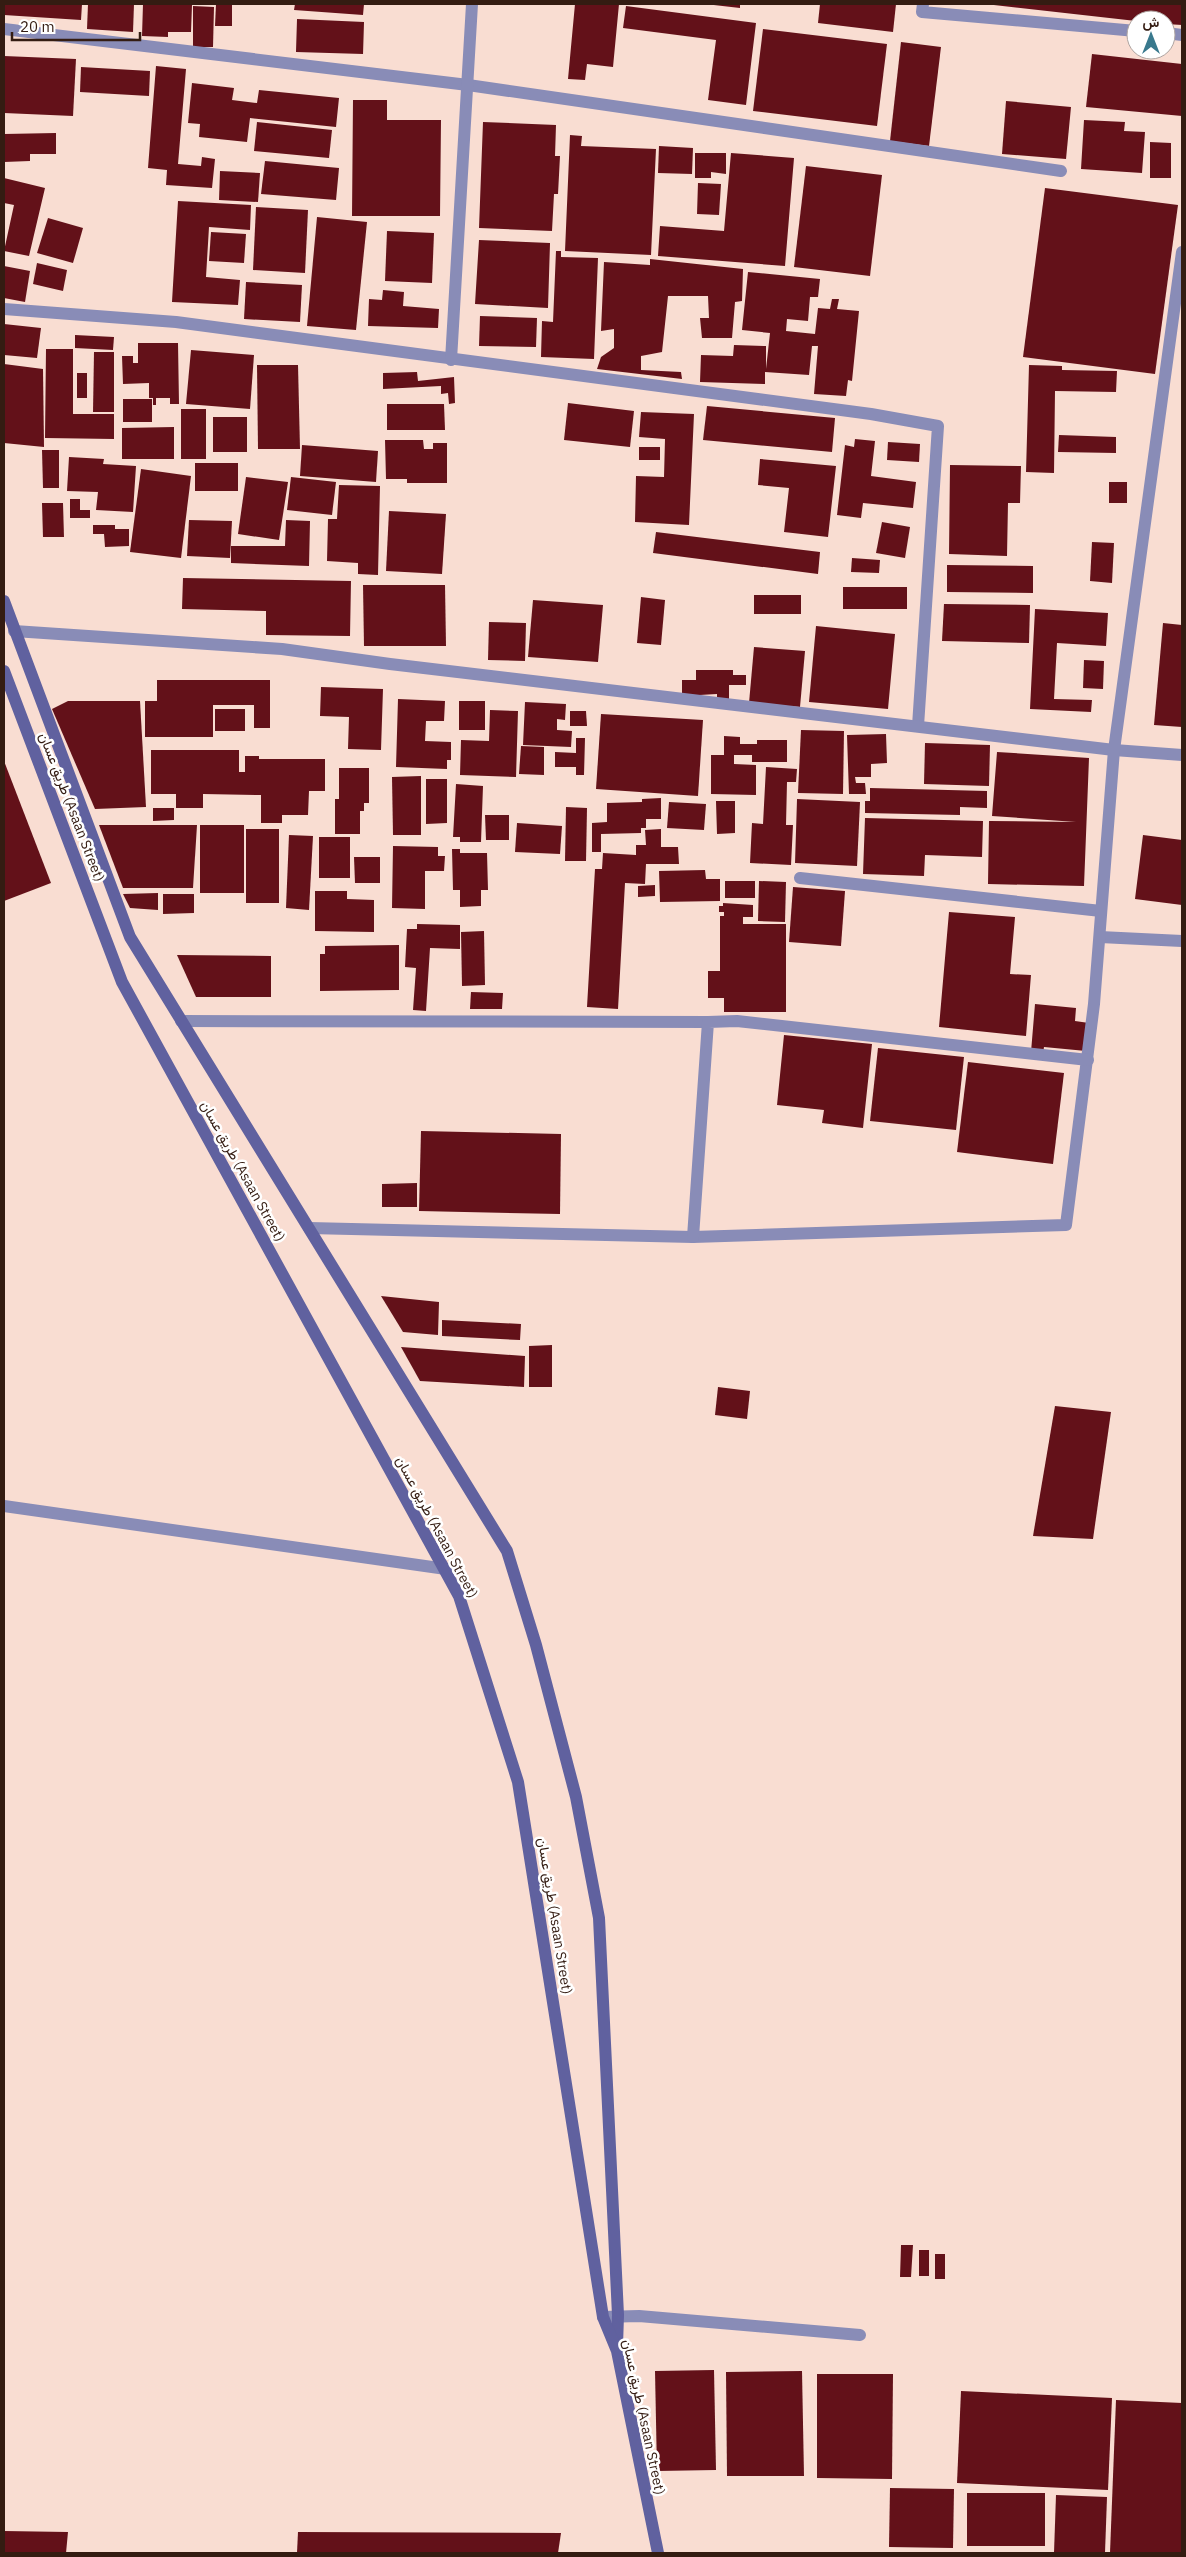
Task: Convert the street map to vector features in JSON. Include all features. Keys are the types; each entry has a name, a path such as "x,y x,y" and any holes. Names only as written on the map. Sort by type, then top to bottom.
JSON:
{"street":[{"path":"451,360 472,4"},
{"path":"923,4 922,12 1126,30"},
{"path":"4,29 468,85 1061,171"},
{"path":"309,1228 693,1237 1066,1225 1088,1060 1100,936 1114,750 1182,261"},
{"path":"4,309 176,322 861,413 938,426 918,726"},
{"path":"4,601 130,937 507,1551 536,1645 576,1797 599,1918 618,2315 617,2351"},
{"path":"14,631 282,649 1114,750 1182,755"},
{"name":"طريق عسان (Asaan Street)","path":"4,671 122,982 446,1569 459,1596 518,1782 603,2317 617,2351 658,2553"},
{"path":"800,878 1101,911"},
{"path":"1100,936 1182,941"},
{"path":"181,1021 737,1022 1088,1060"},
{"path":"693,1237 708,1022"},
{"path":"4,1506 446,1569"},
{"path":"603,2317 618,2315 767,2325 860,2335"}],"building":[{"path":"4,4 82,4 81,20 4,15"},
{"path":"88,4 134,4 133,32 87,29"},
{"path":"143,4 192,5 191,32 168,32 168,37 142,36"},
{"path":"216,4 232,4 232,26 215,26"},
{"path":"295,4 364,4 363,15 294,10"},
{"path":"575,4 619,4 613,67 587,64 585,80 568,79"},
{"path":"705,4 740,4 740,8"},
{"path":"820,4 896,4 893,32 818,23"},
{"path":"985,4 1182,4 1182,25 1176,25 1176,10 1126,10 1126,20"},
{"path":"193,6 214,7 213,47 193,47"},
{"path":"626,6 756,23 746,105 708,100 716,40 623,28"},
{"path":"297,19 364,22 363,54 296,52"},
{"path":"763,29 887,44 877,126 753,111"},
{"path":"901,42 941,47 929,146 890,141"},
{"path":"1092,54 1126,58 1126,60 1182,64 1182,116 1086,107"},
{"path":"4,56 76,59 73,116 4,113"},
{"path":"156,66 186,69 178,164 201,166 202,157 215,159 212,188 166,185 167,170 148,168"},
{"path":"81,67 150,71 149,96 80,92"},
{"path":"192,83 234,88 232,100 257,103 259,90 339,98 336,127 250,118 247,142 199,137 200,124 188,123"},
{"path":"353,100 387,100 387,120 441,120 440,216 352,216"},
{"path":"1006,101 1071,107 1066,159 1002,154"},
{"path":"1084,120 1125,122 1124,131 1145,132 1142,173 1081,169"},
{"path":"257,122 332,130 329,158 254,151"},
{"path":"483,122 556,125 555,156 560,156 558,194 554,194 552,231 479,228"},
{"path":"56,133 56,154 30,154 30,161 4,162 4,134"},
{"path":"570,135 582,136 581,146 656,149 651,255 565,251"},
{"path":"1150,142 1171,143 1171,178 1150,178"},
{"path":"659,146 693,148 692,174 658,173"},
{"path":"695,153 726,153 726,174 711,172 711,178 695,178"},
{"path":"731,153 794,158 785,266 658,256 660,226 724,231"},
{"path":"265,161 339,168 336,200 261,194"},
{"path":"806,166 882,175 870,276 794,267"},
{"path":"220,171 260,173 258,202 219,200"},
{"path":"4,178 45,188 29,256 4,251 14,205 4,203"},
{"path":"698,183 721,184 719,215 697,214"},
{"path":"1045,188 1178,205 1155,374 1023,357"},
{"path":"178,201 251,205 250,230 209,227 206,277 240,280 238,305 172,302"},
{"path":"256,207 308,210 305,273 253,270"},
{"path":"317,217 367,222 356,330 307,326"},
{"path":"48,218 83,228 73,263 37,253"},
{"path":"387,231 434,233 432,283 385,281"},
{"path":"211,232 246,234 244,263 209,261"},
{"path":"479,240 550,243 548,308 475,304"},
{"path":"556,251 561,251 561,257 598,258 594,359 541,357 542,321 553,322"},
{"path":"650,259 743,269 742,301 735,302 732,338 702,338 700,318 709,318 708,296 668,296 662,352 641,356 641,370 681,372 682,379 597,369 601,357 614,348 614,329 601,331 604,262 650,265"},
{"path":"37,263 67,270 63,291 33,284"},
{"path":"4,266 30,271 25,302 4,298"},
{"path":"748,272 820,279 818,297 810,297 808,321 787,319 786,331 815,334 818,308 830,309 832,299 839,299 837,309 859,311 852,381 848,380 846,396 814,394 818,346 812,346 809,375 765,372 765,384 700,382 701,355 733,356 734,345 766,346 766,369 770,333 742,330"},
{"path":"246,282 302,285 300,322 244,319"},
{"path":"383,290 404,292 403,306 439,309 438,328 368,326 369,299 382,300"},
{"path":"480,316 537,318 536,347 479,346"},
{"path":"4,324 41,328 37,358 4,355"},
{"path":"75,335 114,337 113,350 75,348"},
{"path":"138,343 178,343 179,404 170,404 170,398 156,398 156,405 153,405 153,398 149,398 149,383 123,384 122,356 133,356 133,363 138,363"},
{"path":"46,349 73,349 73,414 114,414 114,439 45,438"},
{"path":"191,350 254,355 250,409 186,404"},
{"path":"94,352 114,352 114,412 93,412"},
{"path":"4,364 43,369 44,447 4,443"},
{"path":"257,365 298,365 300,449 258,449"},
{"path":"1029,365 1062,366 1062,370 1117,371 1116,392 1055,391 1054,473 1026,472"},
{"path":"417,372 418,381 454,377 455,403 449,404 448,393 441,394 441,386 383,389 383,373"},
{"path":"77,373 87,373 87,398 77,398"},
{"path":"123,399 152,399 152,422 123,422"},
{"path":"568,403 634,411 630,447 564,440"},
{"path":"387,404 444,404 445,430 387,430"},
{"path":"707,406 835,418 832,452 703,440"},
{"path":"181,409 206,409 206,459 181,459"},
{"path":"641,412 694,414 689,525 635,522 636,476 664,477 665,439 639,437"},
{"path":"213,417 247,417 247,452 213,452"},
{"path":"174,427 174,459 122,459 122,428"},
{"path":"1059,435 1116,437 1116,453 1058,452"},
{"path":"855,439 875,441 871,476 916,482 913,508 863,503 861,518 837,515 845,445 854,447"},
{"path":"385,440 423,440 424,449 433,449 433,443 447,443 447,483 407,483 407,479 386,479"},
{"path":"888,442 920,444 919,462 887,460"},
{"path":"302,445 378,451 376,482 300,476"},
{"path":"639,447 660,447 660,460 639,460"},
{"path":"42,450 59,450 59,488 43,488"},
{"path":"69,457 104,459 103,464 136,466 133,512 96,510 98,492 67,491"},
{"path":"760,459 836,466 828,537 784,532 789,488 758,485"},
{"path":"195,463 238,463 238,491 195,491"},
{"path":"950,465 1021,466 1020,503 1008,503 1007,556 949,554"},
{"path":"141,469 191,476 181,558 130,552"},
{"path":"246,477 288,482 279,540 238,534"},
{"path":"291,477 336,482 332,515 287,510"},
{"path":"1109,482 1127,482 1127,503 1109,503"},
{"path":"339,485 380,486 378,575 358,574 358,563 327,561 328,519 337,519"},
{"path":"70,499 80,499 80,510 90,510 90,518 70,518"},
{"path":"42,503 63,503 64,537 43,537"},
{"path":"389,511 446,514 442,574 386,571"},
{"path":"189,520 232,521 230,558 187,556"},
{"path":"286,520 310,521 309,566 231,563 231,546 285,546"},
{"path":"882,522 910,527 905,558 876,553"},
{"path":"93,525 115,525 115,529 129,529 129,546 105,547 104,534 93,534"},
{"path":"656,532 820,552 818,574 653,553"},
{"path":"1092,542 1114,543 1112,583 1090,581"},
{"path":"852,558 880,560 879,573 851,572"},
{"path":"947,565 1033,566 1033,593 947,592"},
{"path":"183,578 351,581 350,636 266,635 266,611 182,609"},
{"path":"363,585 445,585 446,646 364,646"},
{"path":"843,587 907,587 907,609 843,609"},
{"path":"754,595 801,595 801,614 754,614"},
{"path":"641,597 665,600 661,645 637,643"},
{"path":"533,600 603,605 598,662 528,657"},
{"path":"944,604 1030,605 1029,643 942,641"},
{"path":"1035,609 1108,613 1106,646 1057,643 1054,699 1092,700 1091,712 1030,709"},
{"path":"489,622 526,623 525,661 488,660"},
{"path":"1163,623 1182,625 1182,727 1154,725"},
{"path":"816,626 895,634 888,709 809,702"},
{"path":"754,647 805,651 800,707 749,703"},
{"path":"1084,660 1104,661 1103,689 1083,688"},
{"path":"696,670 733,670 733,675 746,675 746,685 729,685 729,700 717,700 717,694 682,696 682,680 696,680"},
{"path":"157,680 270,680 270,728 254,728 254,705 213,705 213,737 145,737 145,701 157,701"},
{"path":"321,687 383,689 381,750 348,749 349,717 320,716"},
{"path":"398,699 445,701 444,721 426,721 425,741 451,742 451,760 447,760 447,769 396,767"},
{"path":"68,701 140,701 146,807 95,809 52,709"},
{"path":"459,701 485,701 485,730 459,730"},
{"path":"525,702 566,704 565,720 557,719 557,730 572,731 571,747 523,745"},
{"path":"215,709 245,709 245,731 215,731"},
{"path":"490,710 518,711 516,777 460,775 461,740 489,741"},
{"path":"570,711 586,711 587,726 570,726"},
{"path":"601,714 703,720 698,796 596,789"},
{"path":"801,730 844,731 843,794 798,793"},
{"path":"886,734 887,763 871,764 871,777 855,777 856,783 865,783 866,794 849,794 847,735"},
{"path":"724,736 740,737 740,744 757,744 757,740 787,740 787,762 752,762 752,755 734,755 734,764 756,765 756,795 711,794 711,755 724,755"},
{"path":"576,738 585,738 584,775 576,775 576,767 555,767 555,752 576,753"},
{"path":"925,743 990,745 989,786 924,784"},
{"path":"521,746 544,747 544,775 519,774"},
{"path":"151,750 239,750 239,772 245,772 245,756 259,756 259,759 325,759 325,791 309,791 308,815 282,815 282,823 261,823 261,795 203,794 203,808 176,808 176,794 151,794"},
{"path":"997,752 1089,758 1084,886 988,884 989,821 1076,822 992,816"},
{"path":"4,761 51,883 4,901"},
{"path":"766,767 797,769 796,782 787,782 786,825 793,825 791,865 750,863 752,823 763,824"},
{"path":"339,768 369,768 369,803 364,803 364,811 360,811 360,834 335,834 335,799 339,799"},
{"path":"421,776 421,835 393,835 392,777"},
{"path":"426,779 447,779 447,823 426,824"},
{"path":"456,784 483,786 481,842 460,842 460,837 453,837"},
{"path":"870,788 987,791 987,808 960,807 960,815 865,813 865,801 870,801"},
{"path":"661,798 661,819 646,819 646,828 641,828 641,833 601,834 601,852 592,852 592,823 607,822 607,803 642,802 642,799"},
{"path":"797,799 860,802 857,866 795,863"},
{"path":"716,801 735,801 735,833 717,834"},
{"path":"669,802 706,804 704,830 667,828"},
{"path":"566,807 587,808 586,861 565,861"},
{"path":"153,808 174,808 174,820 153,821"},
{"path":"485,815 509,815 509,840 486,840"},
{"path":"865,818 983,821 982,857 925,855 924,876 863,874"},
{"path":"517,823 562,826 560,854 515,852"},
{"path":"99,825 197,825 193,888 123,888"},
{"path":"200,825 244,825 244,893 200,893"},
{"path":"246,829 279,829 279,903 246,903"},
{"path":"661,829 661,847 678,847 679,864 646,864 645,884 625,883 618,1009 587,1007 595,869 602,869 603,853 636,855 636,845 646,845 645,830"},
{"path":"289,835 313,836 309,910 286,908"},
{"path":"1143,835 1182,840 1182,905 1135,899"},
{"path":"319,837 350,837 350,878 319,878"},
{"path":"393,846 438,847 438,856 445,856 444,871 425,871 425,909 392,908"},
{"path":"452,849 460,849 460,853 487,853 488,890 481,890 481,906 460,907 460,890 453,890"},
{"path":"354,857 380,857 380,883 355,883"},
{"path":"705,870 706,879 720,879 720,901 660,902 659,871"},
{"path":"725,881 755,881 755,898 725,898"},
{"path":"759,881 786,882 785,922 758,921"},
{"path":"655,885 655,896 638,897 638,886"},
{"path":"793,887 845,891 841,946 789,942"},
{"path":"315,891 347,891 347,899 374,900 374,932 315,931"},
{"path":"158,893 158,910 130,908 123,894"},
{"path":"163,894 194,894 194,913 163,914"},
{"path":"723,903 753,905 753,917 743,917 743,924 786,924 786,1012 724,1012 724,998 708,998 708,971 720,971 720,916 724,916 724,912 719,912 719,906 723,906"},
{"path":"949,912 1015,917 1010,974 1031,975 1026,1036 939,1027"},
{"path":"417,924 460,925 460,949 430,948 426,1011 413,1010 416,968 405,967 407,929 417,929"},
{"path":"484,931 485,985 462,986 461,932"},
{"path":"399,945 399,990 320,991 320,954 325,954 325,946"},
{"path":"177,955 271,956 271,997 196,997"},
{"path":"471,992 503,993 502,1009 470,1009"},
{"path":"1035,1004 1076,1008 1075,1021 1089,1023 1086,1051 1044,1047 1043,1053 1031,1052"},
{"path":"784,1035 872,1044 863,1128 822,1123 824,1110 777,1105"},
{"path":"878,1048 964,1057 956,1130 870,1121"},
{"path":"968,1062 1064,1073 1053,1164 957,1152"},
{"path":"421,1131 561,1134 560,1214 419,1211"},
{"path":"417,1183 417,1207 382,1207 382,1184"},
{"path":"381,1296 439,1302 438,1335 403,1332"},
{"path":"442,1320 521,1324 520,1340 442,1336"},
{"path":"552,1345 552,1387 529,1387 529,1346"},
{"path":"401,1347 525,1356 524,1387 420,1381"},
{"path":"718,1387 750,1391 747,1419 715,1415"},
{"path":"1055,1406 1111,1412 1093,1539 1033,1536"},
{"path":"901,2245 913,2245 911,2277 900,2277"},
{"path":"919,2250 929,2250 929,2276 919,2276"},
{"path":"935,2254 945,2254 945,2279 935,2279"},
{"path":"714,2370 716,2470 657,2471 655,2371"},
{"path":"802,2371 804,2476 727,2476 726,2372"},
{"path":"817,2374 893,2374 892,2479 817,2478"},
{"path":"961,2391 1112,2398 1108,2490 957,2483"},
{"path":"1116,2400 1182,2403 1182,2553 1110,2553"},
{"path":"890,2488 954,2489 953,2548 889,2547"},
{"path":"967,2493 1045,2493 1045,2546 967,2546"},
{"path":"1056,2495 1107,2497 1105,2553 1054,2553"},
{"path":"4,2531 68,2532 66,2553 4,2553"},
{"path":"298,2532 561,2533 558,2553 297,2553"}]}
